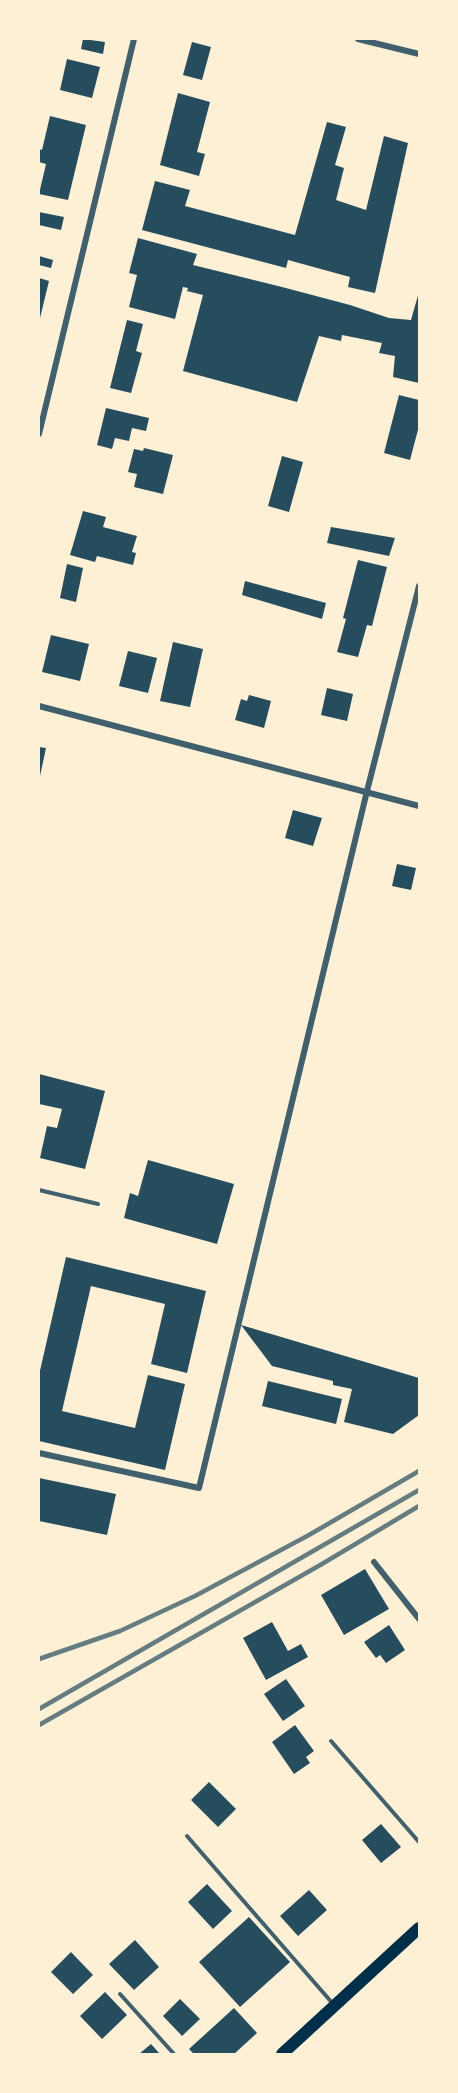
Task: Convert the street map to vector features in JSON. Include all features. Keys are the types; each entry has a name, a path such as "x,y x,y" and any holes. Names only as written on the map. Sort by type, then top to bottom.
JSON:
{"main road":[{"path":"282,2054 419,1928"}],"street":[{"path":"39,434 134,39"},
{"path":"358,39 419,54"},
{"path":"39,1453 199,1488 367,791 419,586"},
{"path":"39,706 419,806"},
{"path":"374,1562 419,1619"}],"lane":[{"path":"39,1190 98,1204"},
{"path":"331,1741 419,1842"},
{"path":"187,1836 335,2007"},
{"path":"120,1994 174,2054"}],"building":[{"path":"83,39 105,42 103,54 81,49"},
{"path":"192,42 211,47 202,80 183,75"},
{"path":"67,59 100,67 92,98 60,90"},
{"path":"178,93 210,102 197,152 205,154 199,176 160,165"},
{"path":"50,116 86,125 68,200 39,194 46,164 39,162 39,149 42,150"},
{"path":"327,122 346,127 335,165 344,168 336,200 366,210 384,136 408,143 375,293 348,287 350,277 288,260 286,268 142,230 155,181 190,190 185,206 295,235"},
{"path":"39,212 64,217 61,230 39,225"},
{"path":"138,238 197,254 193,265 350,305 389,318 411,320 419,292 419,383 393,377 395,356 379,353 382,343 342,335 341,341 319,336 297,402 183,371 203,295 187,291 188,288 183,287 175,319 129,307 137,275 129,273"},
{"path":"39,256 53,260 51,268 39,265"},
{"path":"39,278 49,281 40,318 39,318"},
{"path":"127,320 143,324 136,351 142,353 131,393 110,388"},
{"path":"399,395 419,400 419,426 410,460 384,453"},
{"path":"106,408 149,418 146,431 132,428 129,441 115,438 112,449 97,445"},
{"path":"144,448 173,455 163,494 134,487 137,474 128,472 134,449 143,451"},
{"path":"282,456 303,462 289,512 268,506"},
{"path":"83,511 106,517 103,527 137,536 132,552 136,553 133,565 97,556 95,562 70,555"},
{"path":"331,527 395,538 389,556 327,543"},
{"path":"358,560 387,567 372,626 367,625 358,657 337,652"},
{"path":"67,564 83,568 76,602 60,598"},
{"path":"245,581 326,603 322,619 242,595"},
{"path":"51,635 89,644 80,681 42,672"},
{"path":"173,642 203,649 190,707 160,701"},
{"path":"128,651 157,658 148,693 119,686"},
{"path":"327,688 353,694 347,721 321,715"},
{"path":"249,695 271,701 264,728 235,720 241,699 247,701"},
{"path":"39,747 46,748 40,776 39,775"},
{"path":"293,810 322,818 313,846 285,838"},
{"path":"397,864 416,868 411,890 392,886"},
{"path":"39,1074 105,1091 85,1169 40,1158 47,1126 57,1128 62,1109 39,1104"},
{"path":"148,1160 234,1184 217,1244 124,1218 130,1193 138,1196"},
{"path":"66,1257 206,1291 187,1373 151,1364 165,1304 91,1286 62,1411 135,1428 148,1375 185,1384 165,1470 39,1441 39,1375"},
{"path":"241,1325 419,1378 419,1415 393,1434 344,1422 352,1389 333,1385 333,1381 272,1366"},
{"path":"268,1381 342,1399 336,1424 262,1406"},
{"path":"39,1478 116,1494 107,1535 39,1521"},
{"path":"365,1569 389,1609 344,1635 321,1595"},
{"path":"272,1622 288,1651 301,1644 308,1657 266,1680 243,1638"},
{"path":"389,1625 405,1650 386,1663 380,1655 376,1658 364,1642"},
{"path":"286,1679 305,1706 283,1721 264,1694"},
{"path":"295,1725 314,1751 306,1757 310,1763 294,1774 272,1742"},
{"path":"209,1782 236,1809 218,1827 191,1800"},
{"path":"381,1824 401,1847 381,1863 362,1840"},
{"path":"207,1884 232,1911 213,1929 188,1902"},
{"path":"309,1890 327,1910 298,1936 280,1916"},
{"path":"249,1917 290,1962 240,2007 199,1962"},
{"path":"135,1940 159,1967 134,1990 109,1964"},
{"path":"71,1952 93,1975 73,1994 51,1972"},
{"path":"105,1992 127,2015 102,2039 80,2016"},
{"path":"180,1999 200,2019 182,2036 163,2016"},
{"path":"234,2008 257,2033 234,2054 194,2054 189,2049"},
{"path":"151,2044 160,2054 139,2054"}],"railway":[{"path":"39,1659 120,1631 195,1596 309,1535 419,1471"},
{"path":"39,1709 419,1490"},
{"path":"39,1725 322,1564 419,1506"}]}
